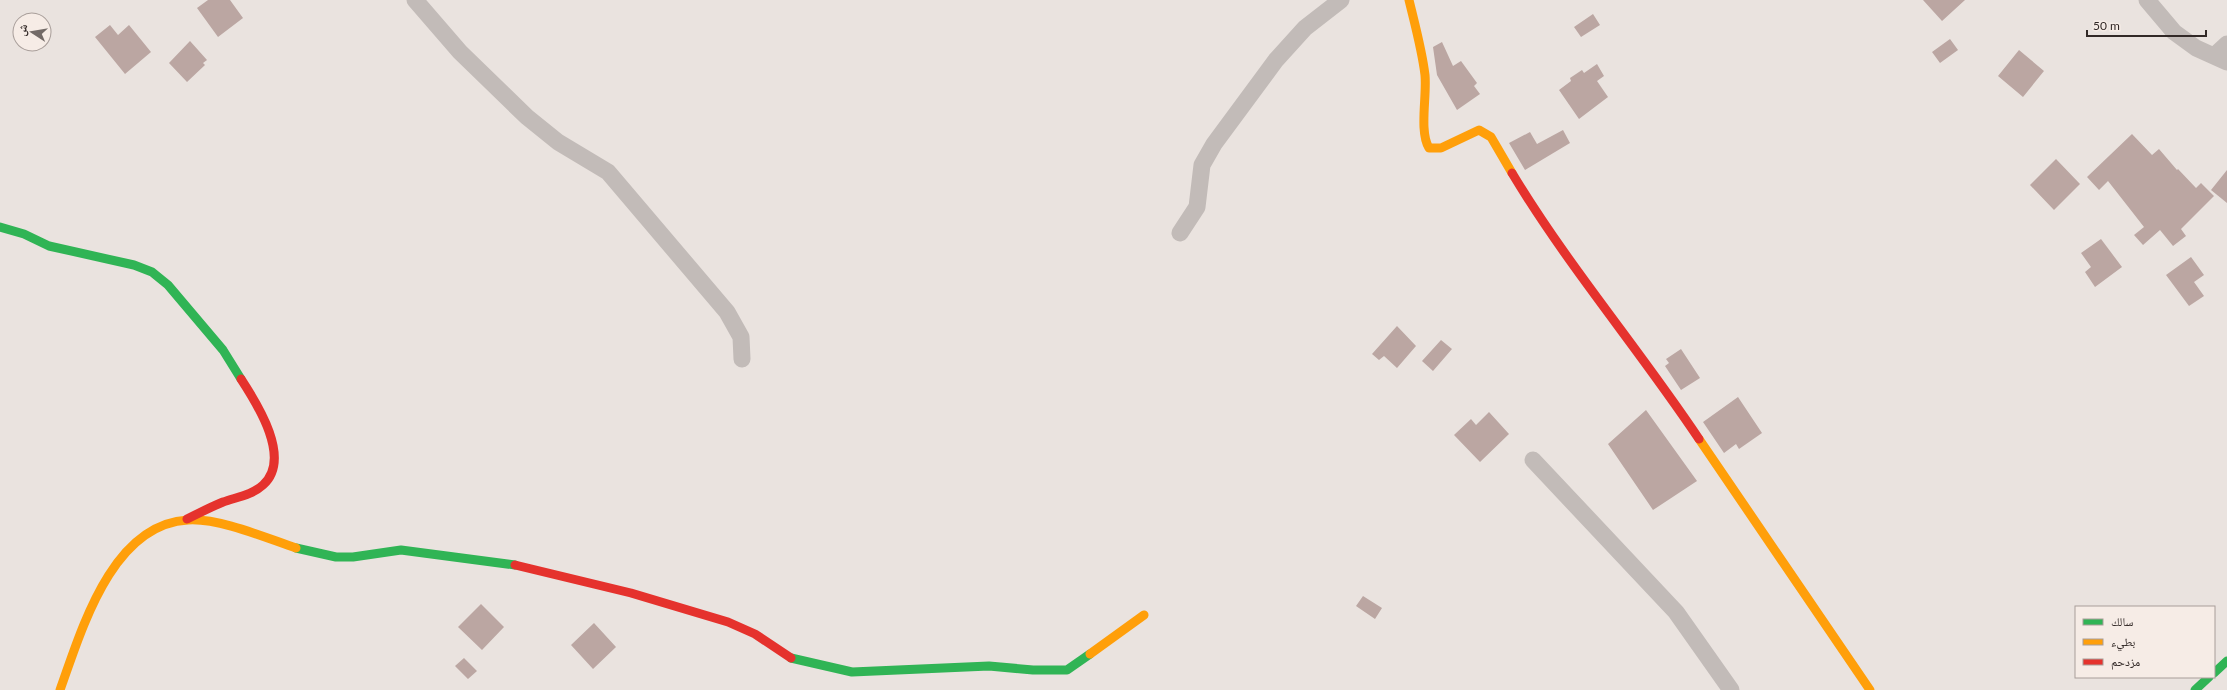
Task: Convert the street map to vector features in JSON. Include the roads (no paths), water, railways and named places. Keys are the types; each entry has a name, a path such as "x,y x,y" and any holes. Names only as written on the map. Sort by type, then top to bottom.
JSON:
{"street":[{"path":"415,0 460,52 527,117 558,142 608,172 727,312 741,337 742,359"},
{"path":"1180,233 1197,207 1202,165 1214,144 1276,60 1305,28 1341,0"},
{"path":"1408,0 1424,67 1426,101 1423,136 1425,143 1429,148 1441,148 1479,130 1485,132 1491,137 1541,221 1661,382 1870,690"},
{"path":"2147,0 2174,32 2196,48 2221,59 2227,44"},
{"path":"0,227 24,234 49,246 134,265 152,272 168,285 223,350 250,393 268,429 275,456 272,475 262,486 246,495 223,502 187,520"},
{"path":"1534,460 1676,612 1731,690"},
{"path":"60,690 75,642 105,582 133,545 149,531 174,521 187,520 257,534 316,554 335,557 355,558 391,549 530,567 631,593 728,622 755,634 790,658 852,672 989,666 1033,670 1066,670 1144,615"},
{"path":"2215,671 2227,661"},
{"path":"2195,690 2208,678"}]}
